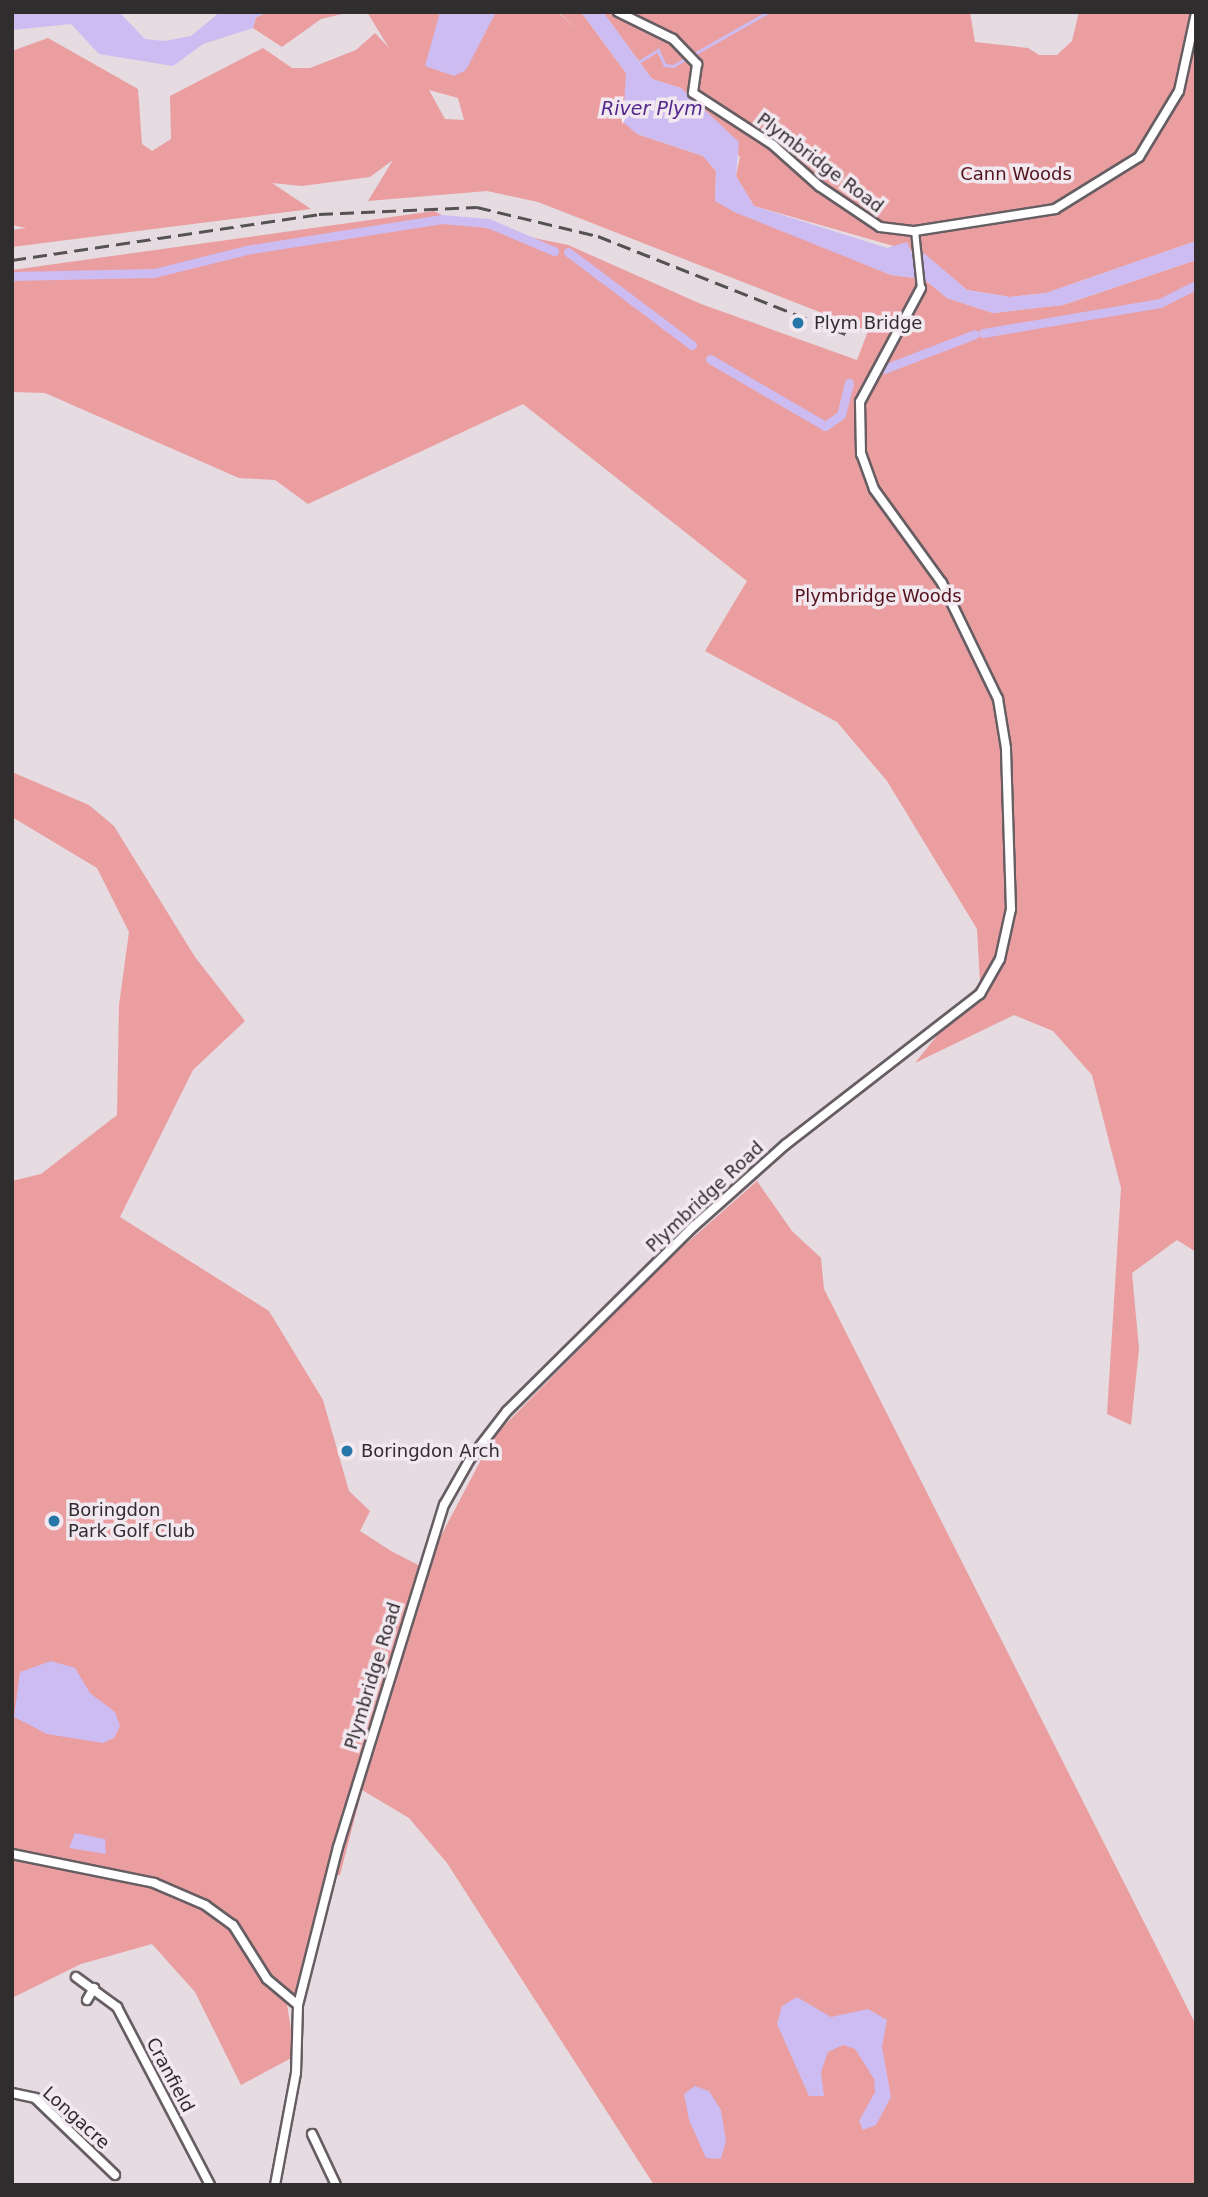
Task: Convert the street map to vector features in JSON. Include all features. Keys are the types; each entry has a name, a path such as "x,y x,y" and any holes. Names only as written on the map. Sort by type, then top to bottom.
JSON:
{"street":[{"name":"Plymbridge Road","path":"618,12 673,39 697,64 694,93 773,145 819,186 880,227 915,231 1055,209 1139,157 1178,91 1196,13"},
{"path":"915,231 921,288"},
{"name":"Plymbridge Road","path":"275,2185 296,2073 298,2004 398,1642 444,1505 470,1460 507,1411 694,1226 785,1145 979,994 1000,960 1011,909 1006,748 998,699 942,583 874,489 861,454 860,402 921,288"},
{"path":"12,1854 154,1883 205,1905 233,1925 267,1979 298,2004"},
{"name":"Cranfield","path":"76,1977 117,2007 210,2185"},
{"path":"87,2000 94,1988"},
{"name":"Longacre","path":"12,2094 35,2098 115,2175"},
{"path":"312,2134 336,2185"}],"green space":[{"path":"269,12 351,12 321,19 282,47 253,28 256,17"},
{"name":"Plymbridge Woods","path":"367,12 557,12 580,31 558,12 581,12 626,73 637,134 703,156 716,171 715,201 891,275 924,279 947,298 993,313 1063,305 1196,260 1196,1252 1177,1240 1132,1273 1139,1349 1131,1425 1107,1414 1121,1188 1092,1075 1053,1031 1014,1015 915,1063 980,982 977,929 887,781 837,722 705,651 747,581 523,404 308,504 275,480 239,478 45,393 12,392 12,270 434,211 453,221 568,245 701,304 857,360 868,331 538,202 487,191 368,201 393,160 370,177 302,186 272,183 311,209 12,247 12,230 26,228 12,225 12,51 48,38 138,89 142,144 152,151 171,139 170,96 263,48 292,68 310,68 356,50 375,33 389,48","holes":["429,90 458,98 464,120 445,119"]},
{"name":"Cann Woods","path":"603,12 970,12 975,42 1028,48 1039,55 1057,55 1072,41 1079,12 1196,12 1196,241 1046,293 1010,297 967,290 925,255 754,206 736,176 740,157 681,88 652,79"},
{"name":"Boringdon Park Golf Club","path":"12,772 89,805 114,826 195,957 245,1021 193,1070 120,1217 269,1311 323,1400 349,1491 370,1511 360,1531 391,1551 424,1568 493,1437 663,1264 757,1181 792,1231 821,1258 824,1289 1196,2025 1196,2185 654,2185 447,1863 409,1818 362,1790 340,1875 326,1876 301,1987 287,2004 295,2056 241,2085 195,1992 152,1944 81,1964 12,1998 12,1181 41,1174 117,1115 119,1005 129,932 97,868 12,817"}],"water":[{"path":"12,12 119,12 145,39 164,41 191,36 220,12 269,12 256,17 253,28 203,44 173,66 99,54 71,24 12,30"},
{"path":"440,12 496,12 466,70 454,76 425,66"},
{"name":"River Plym","path":"581,12 603,12 652,79 681,88 739,142 736,176 754,206 887,248 907,242 912,253 925,254 967,290 1010,297 1046,293 1196,241 1196,260 1063,305 993,313 947,298 924,279 891,275 734,212 715,201 716,171 703,156 637,134 623,122 626,73"},
{"path":"51,1661 75,1668 90,1693 115,1712 120,1726 114,1738 103,1743 47,1734 14,1717 20,1672"},
{"path":"75,1833 105,1839 106,1854 69,1848"},
{"path":"797,1997 831,2017 868,2009 887,2020 882,2047 891,2097 876,2125 863,2130 859,2121 875,2092 874,2079 855,2049 843,2045 828,2052 821,2072 824,2096 809,2096 777,2024 782,2006"},
{"path":"695,2086 709,2091 721,2110 726,2141 721,2159 706,2158 689,2120 684,2094"}],"waterway":[{"path":"637,63 658,50 665,65 673,66 768,12"},
{"path":"12,276 154,273 246,250 441,219 488,223 554,251"},
{"path":"568,252 692,345"},
{"path":"983,333 1160,303 1196,285"},
{"path":"884,369 975,334"},
{"path":"710,359 825,426 841,415 849,383"}],"railway":[{"path":"12,260 319,214 477,207 598,236 851,336"}],"place":[{"name":"Plym Bridge","path":"798,323"},
{"name":"Boringdon Arch","path":"347,1451"},
{"name":"Boringdon Park Golf Club","path":"54,1521"}]}
